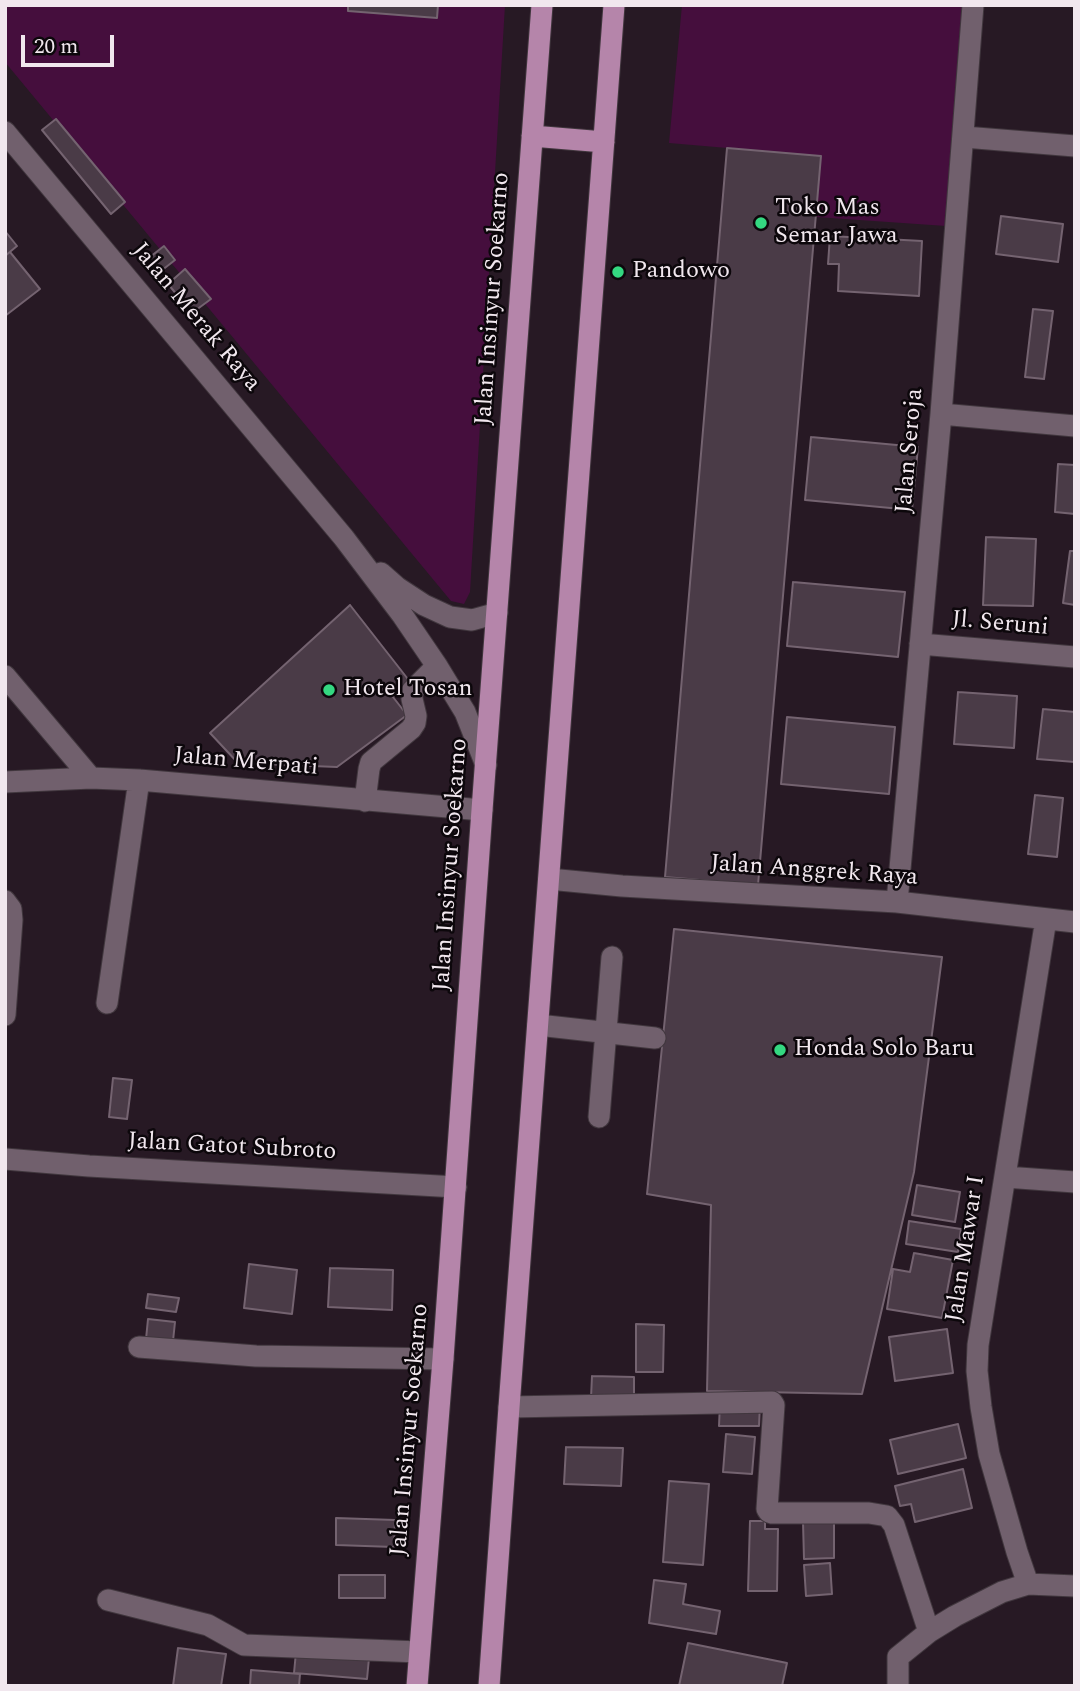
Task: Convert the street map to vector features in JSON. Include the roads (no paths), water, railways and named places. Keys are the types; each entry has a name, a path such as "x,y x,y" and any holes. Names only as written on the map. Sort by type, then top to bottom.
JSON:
{"main road":[{"name":"Jalan Insinyur Soekarno","path":"416,1686 456,1187 542,5"},
{"path":"489,1686 614,5"},
{"path":"532,136 604,142"}],"street":[{"name":"Jalan Seroja","path":"897,902 941,414 973,5"},
{"name":"Jalan Merak Raya","path":"5,132 344,538 437,666 465,712 486,765"},
{"path":"964,137 1075,146"},
{"path":"941,414 1075,426"},
{"name":"Jalan Merak Raya","path":"344,538 398,588 424,605 450,617 472,620 496,612"},
{"name":"Jl. Seruni","path":"920,644 1075,657"},
{"path":"365,801 371,762 411,729 416,716 412,691 437,666"},
{"path":"5,676 91,778"},
{"name":"Jalan Merpati","path":"5,782 91,778 139,780 482,810"},
{"path":"107,1003 139,780"},
{"name":"Jalan Anggrek Raya","path":"549,879 622,886 897,902 1075,922"},
{"path":"5,901 11,909 12,920 5,1015"},
{"name":"Jalan Mawar I","path":"1028,1584 989,1454 977,1371 978,1345 1046,919"},
{"path":"599,1117 612,957"},
{"path":"538,1025 654,1038"},
{"name":"Jalan Gatot Subroto","path":"5,1159 456,1187"},
{"path":"1005,1177 1075,1182"},
{"path":"139,1347 256,1356 443,1359"},
{"path":"509,1407 772,1402 769,1512 869,1513 887,1516 894,1525 929,1632"},
{"path":"898,1686 898,1657 929,1632 979,1603 1028,1584 1075,1586"},
{"path":"108,1600 208,1625 244,1645 419,1651"}],"place":[{"name":"Toko Mas Semar Jawa","path":"761,223"},
{"name":"Pandowo","path":"618,272"},
{"name":"Hotel Tosan","path":"329,690"},
{"name":"Honda Solo Baru","path":"780,1050"}]}
